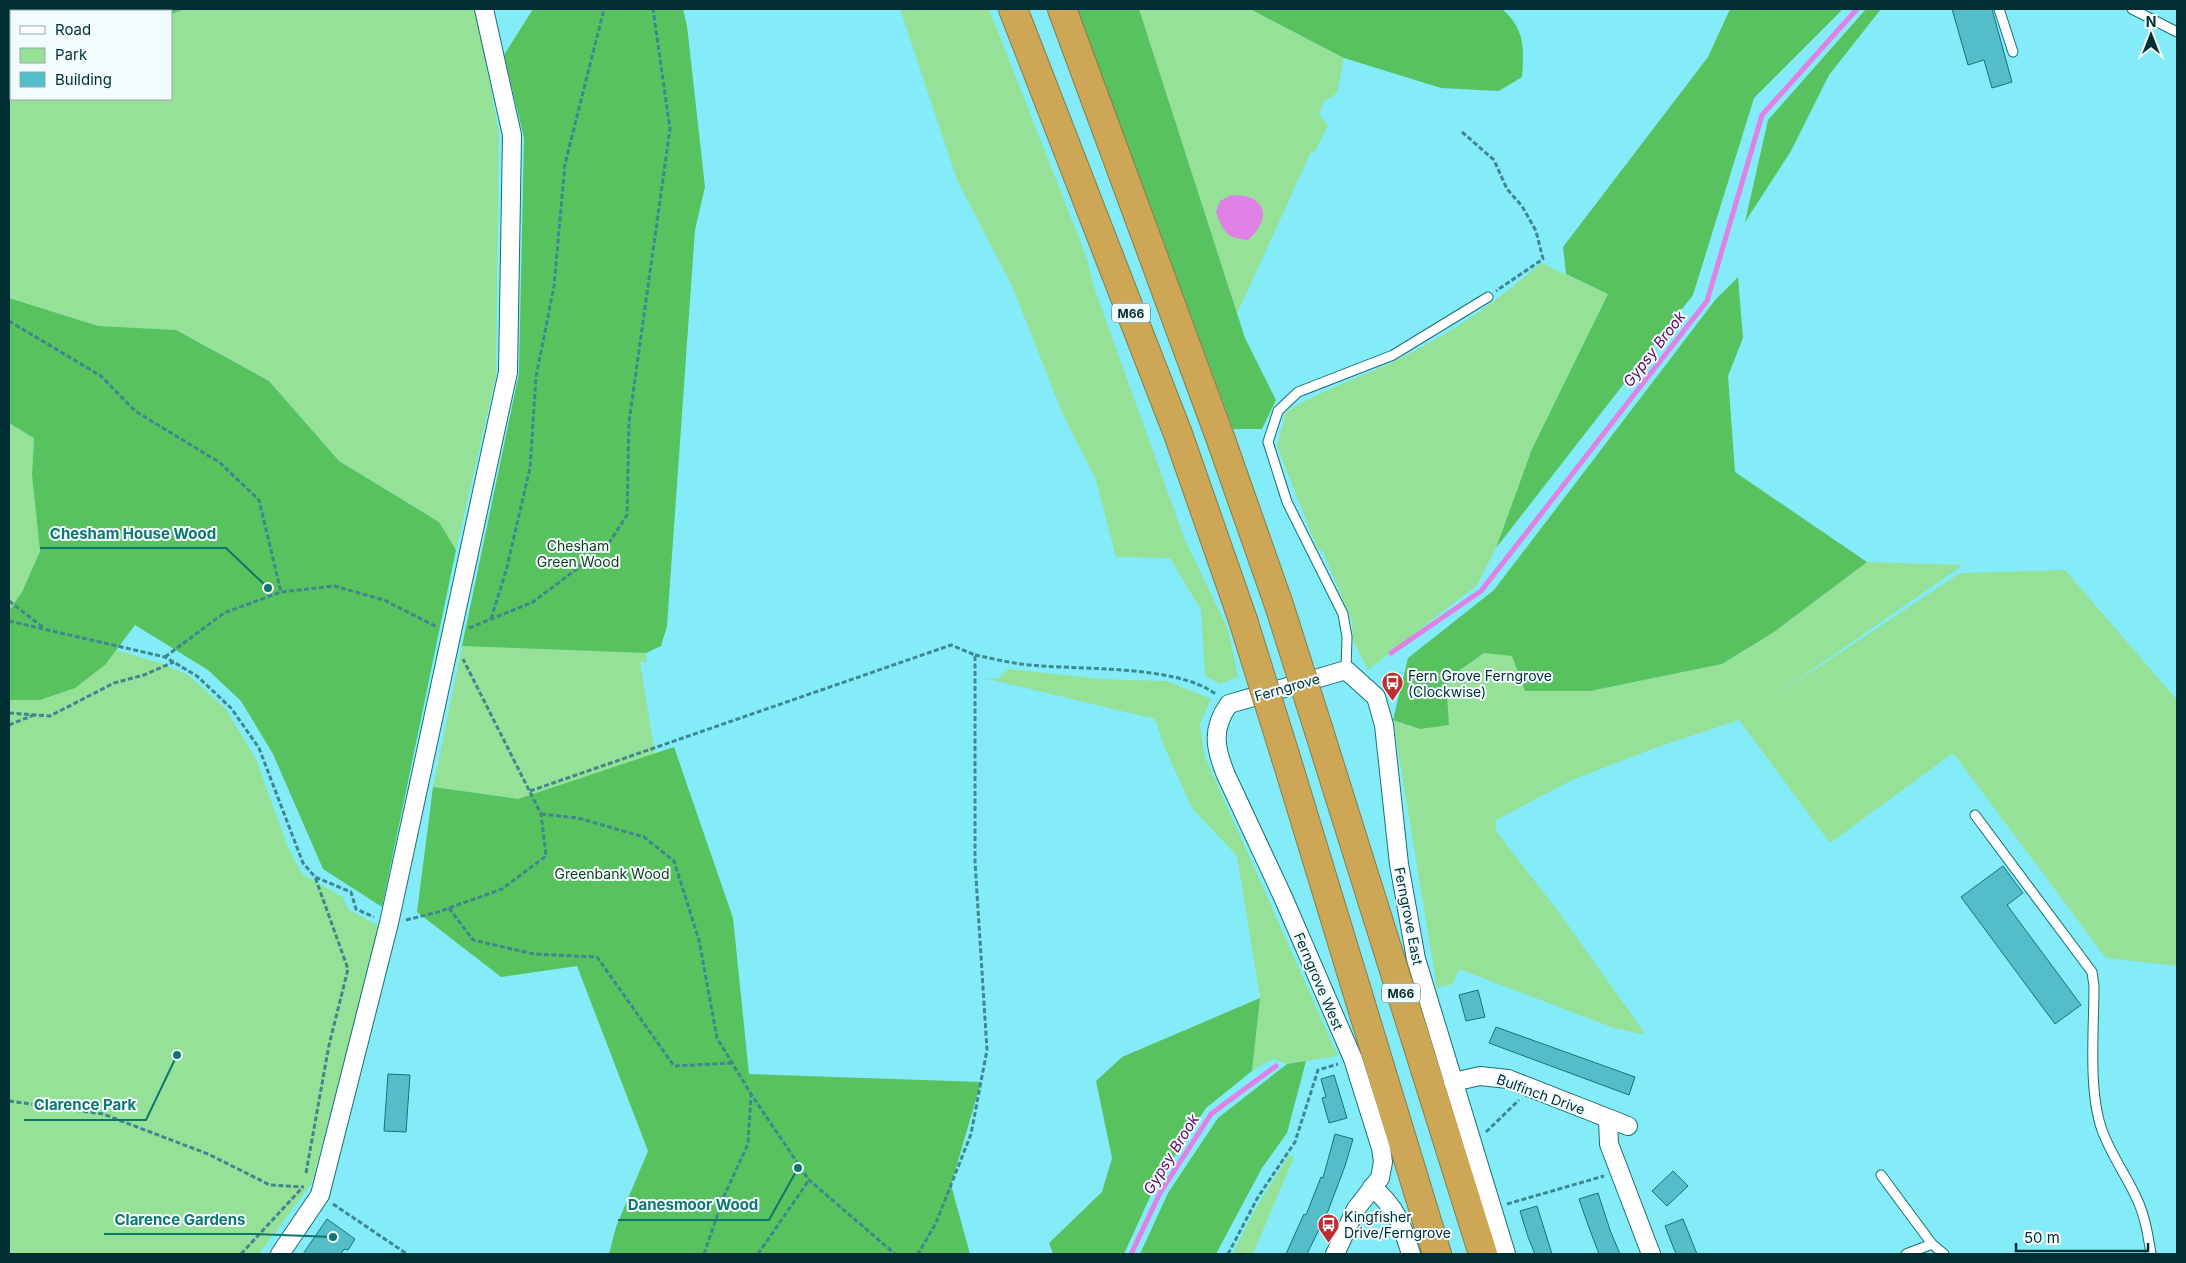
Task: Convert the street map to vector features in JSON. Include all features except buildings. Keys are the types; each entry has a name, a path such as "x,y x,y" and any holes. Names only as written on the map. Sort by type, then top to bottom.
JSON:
{"highway":[{"name":"M66","path":"1013,9 1178,434 1243,620 1437,1254"},
{"name":"M66","path":"1062,9 1221,440 1279,604 1483,1254"}],"street":[{"path":"280,1254 320,1195 389,924 508,372 512,135 484,9"},
{"name":"Ferngrove","path":"1229,704 1346,670"},
{"name":"Ferngrove East","path":"1346,670 1376,697 1384,725 1399,864 1416,959 1506,1254"},
{"name":"Ferngrove West","path":"1229,704 1220,718 1216,740 1218,755 1354,1059 1384,1162 1380,1178 1356,1209 1336,1254"},
{"name":"Bulfinch Drive","path":"1452,1082 1480,1076 1508,1079 1628,1126"},
{"path":"1608,1119 1609,1144 1651,1254"},
{"path":"1372,1187 1392,1206 1400,1220 1411,1254"}],"lane":[{"path":"1999,9 2013,52"},
{"path":"2132,9 2177,32"},
{"path":"1346,670 1347,637 1343,614 1287,502 1268,442 1278,411 1298,392 1393,355 1488,297"},
{"path":"1974,815 2092,972 2094,986 2095,1099 2102,1129 2137,1199 2148,1229 2151,1254"},
{"path":"1881,1174 1932,1244 1944,1254"},
{"path":"1906,1254 1932,1244"}],"path":[{"path":"491,619 506,572 530,468 536,377 554,286 565,164 604,9"},
{"path":"451,635 533,602 607,546 627,515 629,422 670,129 653,9"},
{"path":"1462,132 1494,160 1507,189 1522,206 1536,231 1544,259 1488,297"},
{"path":"9,320 101,376 134,410 219,462 259,500 281,592"},
{"path":"165,656 224,613 281,592 334,586 384,600 451,635 541,814 546,856 502,889 449,908 389,924 356,909 351,892 314,877"},
{"path":"9,601 45,629"},
{"path":"9,621 165,656 197,676 232,708 259,748 303,863 314,877 348,969 329,1045 304,1186 241,1254"},
{"path":"530,792 951,645 976,655 1020,664 1162,674 1190,681 1211,691 1229,704"},
{"path":"918,1254 936,1223 971,1134 987,1050 976,862 976,655"},
{"path":"9,713 50,716 114,683 174,662"},
{"path":"9,725 35,715"},
{"path":"541,814 578,818 644,837 674,862 699,940 717,1038 751,1094 809,1180 896,1254"},
{"path":"449,908 473,940 534,954 597,957 674,1066 732,1063"},
{"path":"1228,1254 1258,1197 1295,1142 1318,1070 1354,1059"},
{"path":"1470,1138 1484,1134 1521,1099 1526,1086"},
{"path":"704,1254 724,1196 748,1144 751,1094"},
{"path":"9,1101 103,1114 208,1154 270,1184 304,1186 407,1254"},
{"path":"1492,1209 1620,1171"},
{"path":"758,1254 809,1180"}],"green space":[{"path":"9,9 186,9 172,14 172,10 10,10 9,92"},
{"path":"186,9 476,9 499,133 496,377 456,550 439,522 339,461 269,381 176,330 98,326 9,298 9,92 10,100 172,100 172,14"},
{"name":"Chesham Green Wood","path":"533,9 683,9 687,26 705,187 695,230 667,626 661,646 646,653 462,646 519,373 524,138 504,55"},
{"path":"900,9 989,9 1086,256 1094,287 1185,540 1228,629 1238,677 1220,684 1205,676 1201,610 1170,558 1116,557 1096,480 1063,415 1012,286 957,180"},
{"path":"1077,9 1139,9 1245,338 1276,400 1262,429 1233,429"},
{"path":"1139,9 1250,9 1344,58 1337,93 1324,102 1319,114 1328,125 1315,152 1311,152 1237,314"},
{"path":"1250,9 1502,9 1510,16 1519,32 1523,48 1522,77 1499,91 1441,88 1344,58"},
{"path":"1730,9 1843,9 1754,98 1693,295 1496,548 1532,449 1608,294 1566,274 1563,247 1708,57"},
{"path":"1866,9 1881,9 1829,75 1791,151 1745,222 1768,120"},
{"path":"1541,263 1608,294 1532,449 1496,548 1477,585 1368,670 1353,641 1352,621 1323,552 1317,548 1277,446 1286,412 1329,390 1403,357 1440,337 1509,290"},
{"path":"1738,277 1743,338 1728,376 1735,472 1867,562 1774,632 1722,664 1590,691 1525,691 1512,656 1484,653 1446,680 1449,725 1420,729 1393,720 1408,658 1494,590 1716,299"},
{"path":"9,298 98,326 176,330 269,381 339,461 439,522 456,550 382,907 323,869 273,754 241,701 208,670 135,625 106,664 75,688 40,700 9,700 9,611 22,592 40,551 32,475 34,438 9,423"},
{"path":"9,423 34,438 32,475 40,551 22,592 9,611"},
{"path":"1867,562 1963,565 1770,699 1960,573 2065,570 2177,700 2177,966 2106,958 1953,753 1830,843 1739,720 1655,748 1572,780 1496,820 1496,831 1561,915 1646,1035 1614,1028 1459,969 1453,984 1437,988 1393,720 1420,729 1446,680 1484,653 1512,656 1525,691 1590,691 1722,664 1774,632"},
{"path":"462,646 646,653 647,662 640,662 655,754 518,799 433,787"},
{"path":"116,650 163,664 188,675 225,708 256,759 287,845 302,874 343,897 349,910 379,926 312,1183 259,1254 9,1254 9,700 40,700 106,664"},
{"path":"1008,669 1102,679 1167,681 1211,699 1200,724 1205,757 1338,1056 1287,1064 1273,1059 1252,1071 1260,998 1237,856 1192,808 1164,746 1155,719 983,678 997,679"},
{"name":"Greenbank Wood","path":"674,747 733,918 749,1074 981,1082 951,1185 970,1254 609,1254 616,1227 648,1151 577,966 501,977 417,912 433,787 518,799"},
{"path":"1260,998 1252,1071 1206,1108 1154,1188 1124,1254 1053,1254 1049,1243 1102,1192 1112,1158 1096,1081 1122,1057"},
{"path":"1306,1061 1287,1133 1262,1168 1216,1254 1140,1254 1168,1193 1218,1118 1287,1064"},
{"path":"1289,1155 1294,1157 1253,1254 1232,1254 1258,1204"}],"shaded area":[{"path":"1231,195 1249,197 1258,202 1262,207 1263,213 1260,225 1248,240 1230,235 1223,229 1218,219 1216,212 1220,201"}],"waterway":[{"name":"Gypsy Brook","path":"1391,653 1481,591 1707,301 1762,115 1857,9"},
{"name":"Gypsy Brook","path":"1131,1254 1160,1193 1211,1114 1276,1066"}],"place":[{"name":"Chesham House Wood","path":"268,588"},
{"name":"Fern Grove Ferngrove (Clockwise)","path":"1392,702"},
{"name":"Clarence Park","path":"177,1055"},
{"name":"Danesmoor Wood","path":"798,1168"},
{"name":"Clarence Gardens","path":"333,1237"},
{"name":"Kingfisher Drive/Ferngrove","path":"1328,1243"}]}
